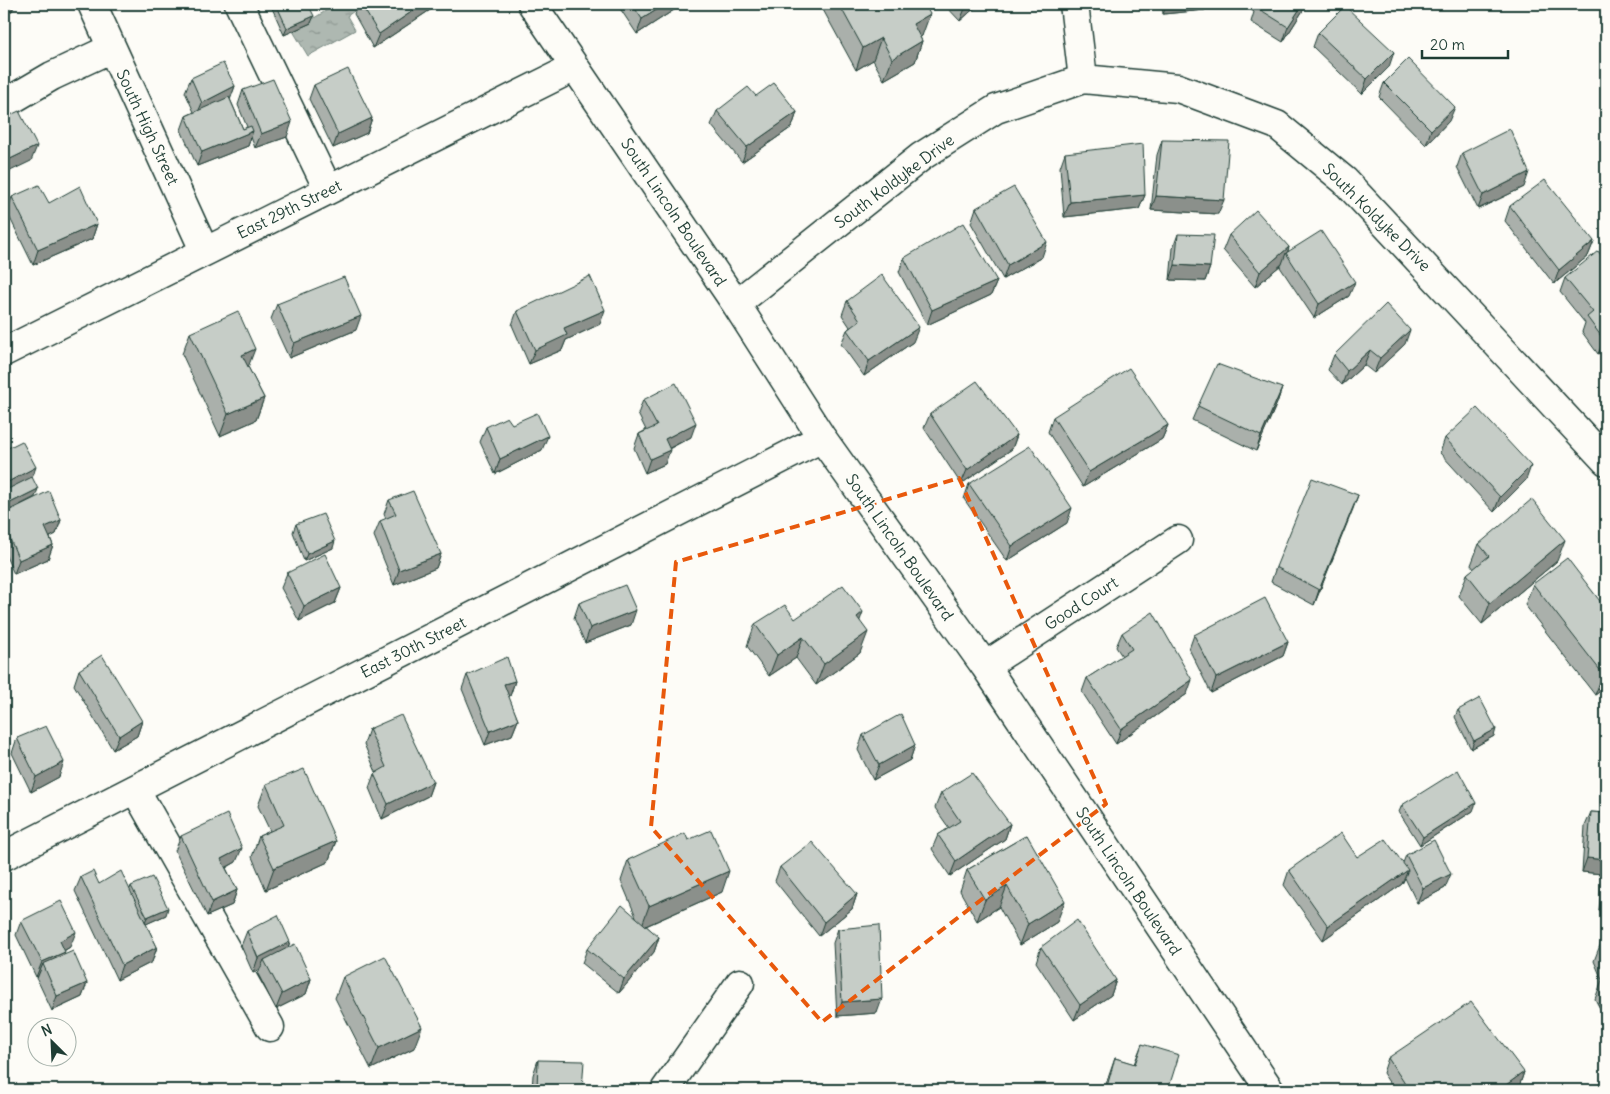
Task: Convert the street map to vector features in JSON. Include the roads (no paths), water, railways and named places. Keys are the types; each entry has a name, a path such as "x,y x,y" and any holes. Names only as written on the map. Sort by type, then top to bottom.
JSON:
{"street":[{"name":"South High Street","path":"92,4 204,250"},
{"path":"239,4 328,189"},
{"name":"South Lincoln Boulevard","path":"532,4 736,304 822,438 985,666 1270,1090"},
{"path":"1074,4 1083,79"},
{"path":"4,104 52,76 112,48"},
{"name":"East 29th Street","path":"4,352 204,250 575,67"},
{"name":"South Koldyke Drive","path":"736,304 922,156 996,109 1083,79 1178,88 1277,125 1345,181 1606,461"},
{"name":"East 30th Street","path":"4,856 822,438"},
{"name":"Good Court","path":"985,666 1178,540"},
{"path":"135,789 270,1027"},
{"path":"665,1090 740,983"}],"water":[{"path":"337,4 364,4 347,16 355,30 308,56 293,31"}]}
